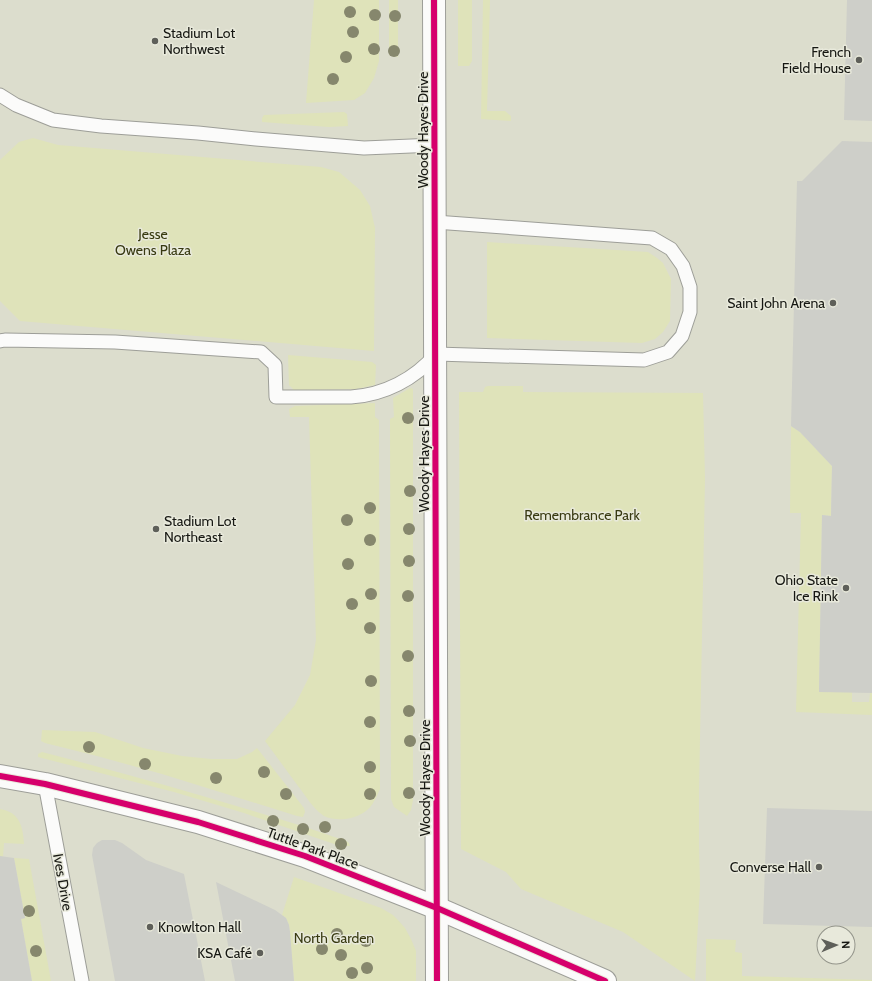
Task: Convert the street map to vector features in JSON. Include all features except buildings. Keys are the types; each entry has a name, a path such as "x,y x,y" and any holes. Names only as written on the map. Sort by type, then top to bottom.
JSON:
{"street":[{"name":"Woody Hayes Drive","path":"434,0 438,981"},
{"name":"Tuttle Park Place","path":"0,776 45,784 198,822 305,856 437,908 605,981"}],"lane":[{"path":"0,95 16,105 53,120 93,125 364,148 435,145"},
{"path":"0,341 115,342 261,352 275,365 276,397 351,397 373,394 403,381 428,363 436,354 644,360 668,352 682,336 690,312 690,286 683,266 671,249 652,238 435,222"},
{"name":"Ives Drive","path":"45,784 82,981"}],"shaded area":[{"path":"0,0 872,0 872,981 0,981"}],"green space":[{"path":"314,0 379,0 379,61 374,78 365,93 354,100 306,103"},
{"path":"389,0 398,0 398,57 389,55"},
{"path":"458,0 472,0 472,61 469,66 458,66"},
{"path":"483,0 490,0 487,111 505,111 511,116 511,121 481,119"},
{"path":"344,112 347,114 348,126 329,127 262,122 264,115"},
{"name":"Jesse Owens Plaza","path":"33,138 58,145 321,167 339,172 360,190 370,206 375,228 374,351 20,321 0,301 0,160 19,142"},
{"path":"487,242 648,252 663,263 671,279 670,321 663,332 655,339 642,343 487,338"},
{"path":"288,355 372,362 376,365 375,385 356,389 294,390 289,385"},
{"name":"Remembrance Park","path":"523,386 523,392 703,393 705,479 699,790 700,885 695,981 623,932 521,889 506,872 461,849 459,392 483,392 485,387"},
{"path":"410,388 413,389 413,800 411,810 407,816 394,807 391,799 390,419 394,417 393,398"},
{"path":"375,403 375,417 379,420 380,789 370,808 362,814 348,819 334,819 324,816 313,806 265,741 295,705 310,675 316,640 309,417 290,417 289,409 295,406"},
{"path":"791,426 800,432 832,466 831,516 822,515 821,579 812,579 812,597 821,597 819,692 852,692 852,702 869,702 870,693 872,693 872,715 796,712 801,513 790,513"},
{"path":"42,730 95,732 143,748 182,756 211,759 237,759 257,748 304,808 305,812 303,817 297,816 162,774 45,743 41,741"},
{"path":"42,752 172,787 306,827 340,839 342,838 349,843 350,846 337,845 244,813 174,792 38,757 38,754"},
{"path":"0,809 12,813 19,821 23,832 24,844 4,843 3,857 0,856"},
{"path":"14,858 29,859 51,981 32,981 21,919 25,918"},
{"name":"North Garden","path":"294,877 381,908 393,915 405,928 416,951 416,981 294,981 289,925 286,918 282,915"},
{"path":"706,939 736,940 735,952 742,953 742,976 872,981 706,981"}],"cycle path":[{"path":"434,0 437,981"},
{"path":"0,776 45,784 198,822 305,856 437,908 605,981"}],"place":[{"name":"Stadium Lot Northwest","path":"155,41"},
{"name":"French Field House","path":"859,60"},
{"name":"Saint John Arena","path":"833,303"},
{"name":"Stadium Lot Northeast","path":"156,529"},
{"name":"Ohio State Ice Rink","path":"846,588"},
{"name":"Converse Hall","path":"819,867"},
{"name":"Knowlton Hall","path":"150,927"},
{"name":"KSA Café","path":"260,953"}]}
